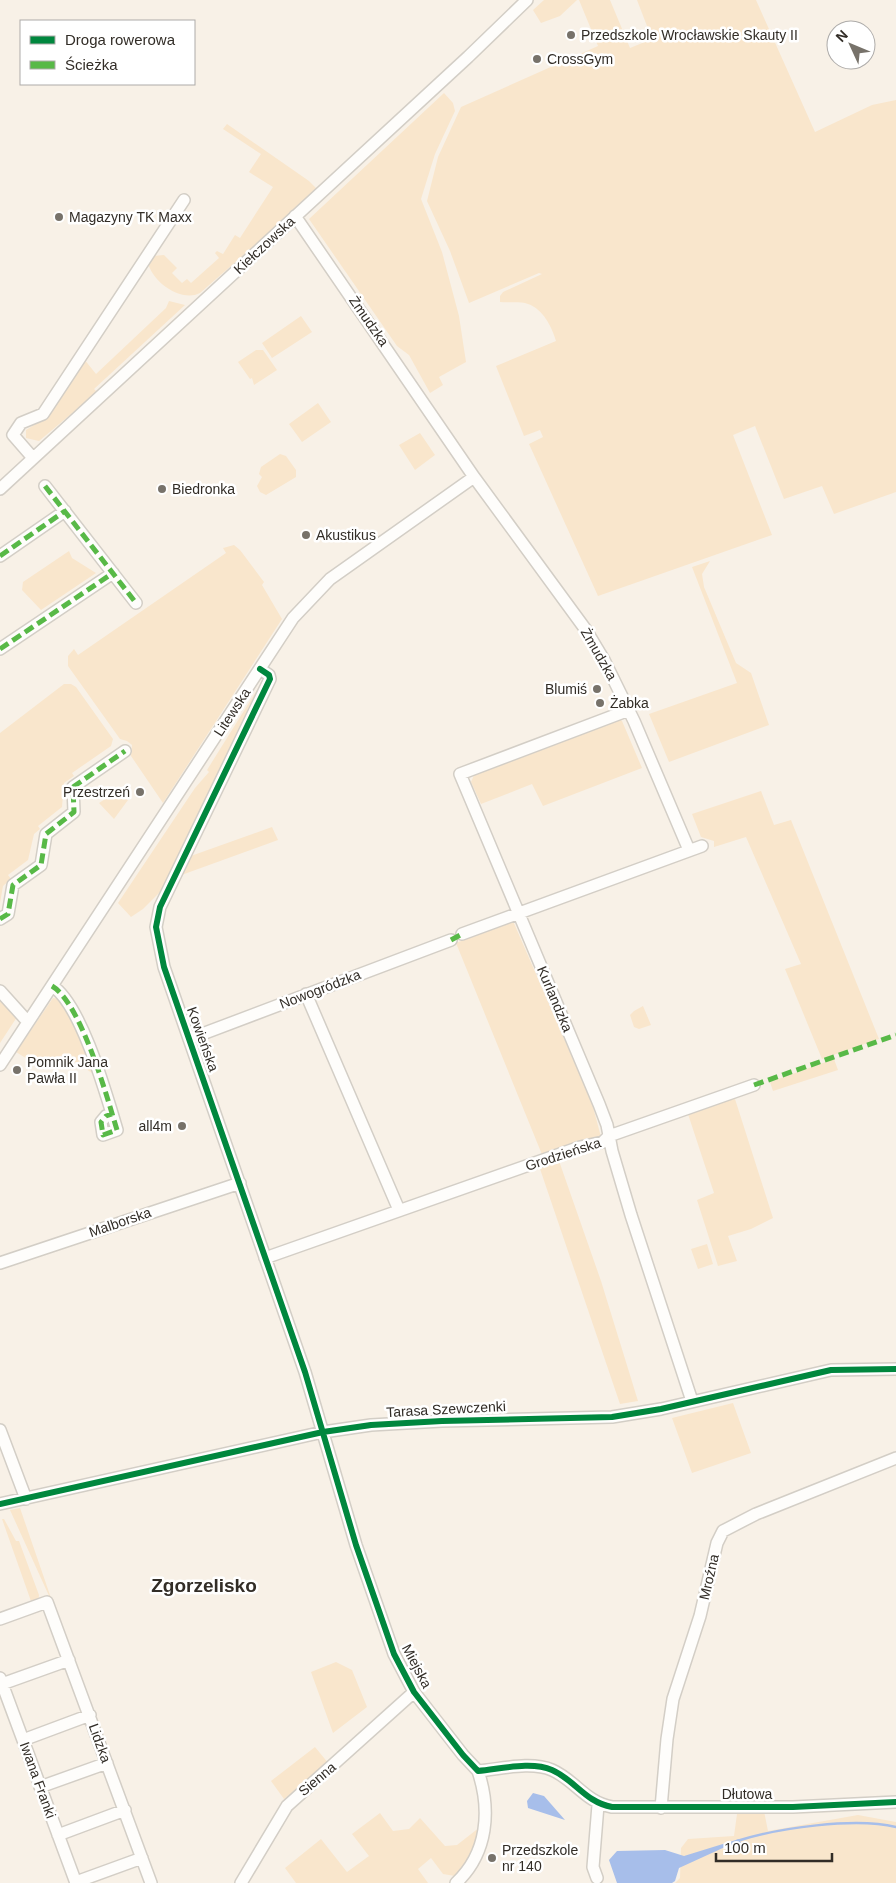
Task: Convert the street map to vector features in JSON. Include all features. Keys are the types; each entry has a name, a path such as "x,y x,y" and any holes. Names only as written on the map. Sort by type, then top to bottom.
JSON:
{"street":[{"name":"Kiełczowska","path":"0,489 528,0"},
{"path":"33,458 13,435 21,423 43,414 184,200"},
{"name":"Żmudzka","path":"295,216 322,252 474,477 586,630 629,710 689,850"},
{"name":"Litewska","path":"0,1065 293,618 330,579 474,477"},
{"path":"46,486 136,603"},
{"path":"0,556 66,511"},
{"path":"0,649 113,573"},
{"name":"Kowieńska","path":"260,669 269,675 270,679 213,794 160,907 156,921 162,959 305,1372 323,1432"},
{"name":"Kurlandzka","path":"629,710 460,774 600,1104 631,1215 692,1401"},
{"path":"0,919 8,914 13,885 41,865 46,834 74,812 73,787 125,751"},
{"path":"462,934 702,846"},
{"name":"Nowogródzka","path":"189,1039 451,940"},
{"path":"52,986 61,992 86,1039 112,1114"},
{"path":"0,991 28,1022"},
{"path":"306,994 399,1210"},
{"name":"Grodzieńska","path":"265,1258 580,1147 603,1142 609,1136 754,1085"},
{"name":"Malborska","path":"0,1263 240,1183"},
{"name":"Tarasa Szewczenki","path":"0,1504 26,1500 323,1432 371,1425 422,1422 612,1417 831,1370 896,1369"},
{"path":"0,1430 26,1500"},
{"name":"Miejska","path":"323,1432 356,1545 394,1654 414,1692 463,1755 478,1771"},
{"name":"Mroźna","path":"661,1808 667,1738 673,1700 700,1616 717,1543 723,1531 756,1514 896,1458"},
{"name":"Lidzka","path":"0,1619 47,1602 151,1883"},
{"path":"1,1681 69,1660"},
{"name":"Iwana Franki","path":"1,1681 76,1882"},
{"name":"Sienna","path":"241,1883 287,1806 414,1692"},
{"path":"23,1740 90,1715"},
{"path":"40,1787 107,1763"},
{"path":"456,1883 469,1868 476,1855 486,1823 485,1797 478,1771 542,1767 558,1773 598,1805 593,1868 598,1878"},
{"name":"Dłutowa","path":"598,1805 661,1808 793,1807 896,1802"},
{"path":"58,1835 124,1810"},
{"path":"76,1882 142,1858"}],"shaded area":[{"path":"544,0 577,0 560,16 541,23 533,10"},
{"path":"579,0 610,0 630,48 652,39 637,0 756,0 815,132 872,105 896,100 896,492 834,514 822,486 784,499 755,426 733,435 772,535 598,596 529,444 543,437 540,430 524,436 496,366 556,341 546,319 533,306 522,303 500,302 500,296 503,292 542,274 539,273 469,303 450,251 427,201 438,157 461,107 598,46"},
{"path":"444,93 453,103 455,111 435,154 421,199 442,252 459,316 466,362 439,377 443,385 430,393 409,355 397,346 309,219"},
{"path":"227,124 309,181 318,190 200,293 184,295 176,293 161,283 150,269 148,262 153,256 164,255 177,268 172,273 182,283 187,279 191,283 219,258 215,253 217,251 223,254 235,235 240,238 273,187 249,172 261,154 223,129"},
{"path":"169,301 185,305 94,389 96,391 89,399 39,441 26,438 26,430 42,420 84,359 96,374 166,308"},
{"path":"301,316 312,332 272,358 262,343"},
{"path":"256,350 263,350 277,370 254,385 252,378 250,379 238,362"},
{"path":"318,403 331,422 302,442 289,424"},
{"path":"420,433 435,455 415,470 399,445"},
{"path":"280,454 286,456 296,470 296,477 266,495 260,492 257,486 262,477 259,474 261,467"},
{"path":"234,545 240,550 264,582 262,585 282,619 163,803 131,756 132,745 120,739 68,666 68,656 74,649 78,655 226,553 223,548"},
{"path":"69,551 72,558 96,573 41,610 22,590 23,582"},
{"path":"710,561 702,574 704,587 736,663 751,673 769,725 669,762 649,714 737,683 692,567"},
{"path":"262,682 163,889 143,909 131,917 118,903 195,788 209,772 207,770"},
{"path":"64,684 71,684 76,687 113,739 111,746 72,773 74,776 64,783 62,807 38,826 40,829 34,834 28,860 8,875 11,879 3,886 0,903 0,733"},
{"path":"619,719 622,721 642,768 543,806 532,784 481,804 471,782 475,773"},
{"path":"761,791 774,825 791,820 879,1039 822,1059 785,969 801,964 746,837 714,847 714,841 701,837 692,814"},
{"path":"116,792 128,800 114,819 99,803"},
{"path":"272,827 278,840 176,877 188,857"},
{"path":"513,921 592,1103 601,1137 543,1157 456,943"},
{"path":"0,996 17,1017 0,1043"},
{"path":"53,998 60,999 82,1040 95,1075 65,1055 49,1058 42,1068 16,1052"},
{"path":"643,1006 651,1025 639,1029 634,1027 630,1015"},
{"path":"834,1059 838,1070 773,1091 770,1082"},
{"path":"727,1098 730,1100 735,1099 773,1218 751,1229 728,1236 737,1261 718,1266 697,1200 714,1193 687,1111"},
{"path":"558,1158 601,1281 638,1401 620,1404 538,1163"},
{"path":"707,1244 713,1264 698,1269 691,1249"},
{"path":"733,1403 751,1453 692,1473 672,1418"},
{"path":"20,1508 51,1598 10,1510"},
{"path":"2,1519 4,1519 16,1541 19,1541 39,1595 38,1602 32,1604"},
{"path":"336,1662 352,1670 367,1707 333,1733 311,1672"},
{"path":"315,1747 329,1764 284,1799 271,1781"},
{"path":"479,1805 484,1805 484,1818 468,1866 455,1876 443,1874 431,1858 418,1869 428,1883 296,1883 285,1868 321,1839 347,1872 369,1856 352,1834 380,1813 393,1831 409,1829 420,1818 445,1846 457,1845 480,1827"},
{"path":"764,1811 768,1831 858,1815 896,1822 896,1883 675,1883 680,1878 681,1848 688,1839 734,1836 737,1814"}],"water":[{"path":"533,1793 544,1796 565,1820 528,1808 527,1801"},
{"path":"739,1839 741,1843 725,1847 679,1868 675,1881 672,1883 617,1883 609,1860 617,1851 665,1850 684,1856"}],"waterway":[{"path":"737,1841 773,1832 816,1825 860,1823 896,1827"}],"marked path":[{"path":"45,486 136,603"},
{"path":"0,556 65,511"},
{"path":"0,649 113,573"},
{"path":"0,919 8,914 13,885 41,865 46,834 74,812 73,787 125,751"},
{"path":"451,940 462,934"},
{"path":"52,986 63,996 73,1011 83,1030 100,1074 117,1130 103,1135 101,1122 106,1116 112,1114"},
{"path":"754,1085 896,1035"}],"cycle path":[{"path":"260,669 269,675 270,679 160,907 156,927 164,967 305,1372 356,1545 394,1654 414,1692 463,1755 478,1771 506,1767 544,1767 560,1774 594,1801 612,1807 793,1807 896,1802"},
{"path":"0,1504 323,1432 371,1425 442,1421 612,1417 661,1409 831,1370 896,1369"}],"place":[{"name":"Przedszkole Wrocławskie Skauty II","path":"571,35"},
{"name":"CrossGym","path":"537,59"},
{"name":"Magazyny TK Maxx","path":"59,217"},
{"name":"Biedronka","path":"162,489"},
{"name":"Akustikus","path":"306,535"},
{"name":"Blumiś","path":"597,689"},
{"name":"Żabka","path":"600,703"},
{"name":"Przestrzeń","path":"140,792"},
{"name":"Pomnik Jana Pawła II","path":"17,1070"},
{"name":"all4m","path":"182,1126"},
{"name":"Przedszkole nr 140","path":"492,1858"}],"district":[{"name":"Zgorzelisko","path":"204,1585"}]}
